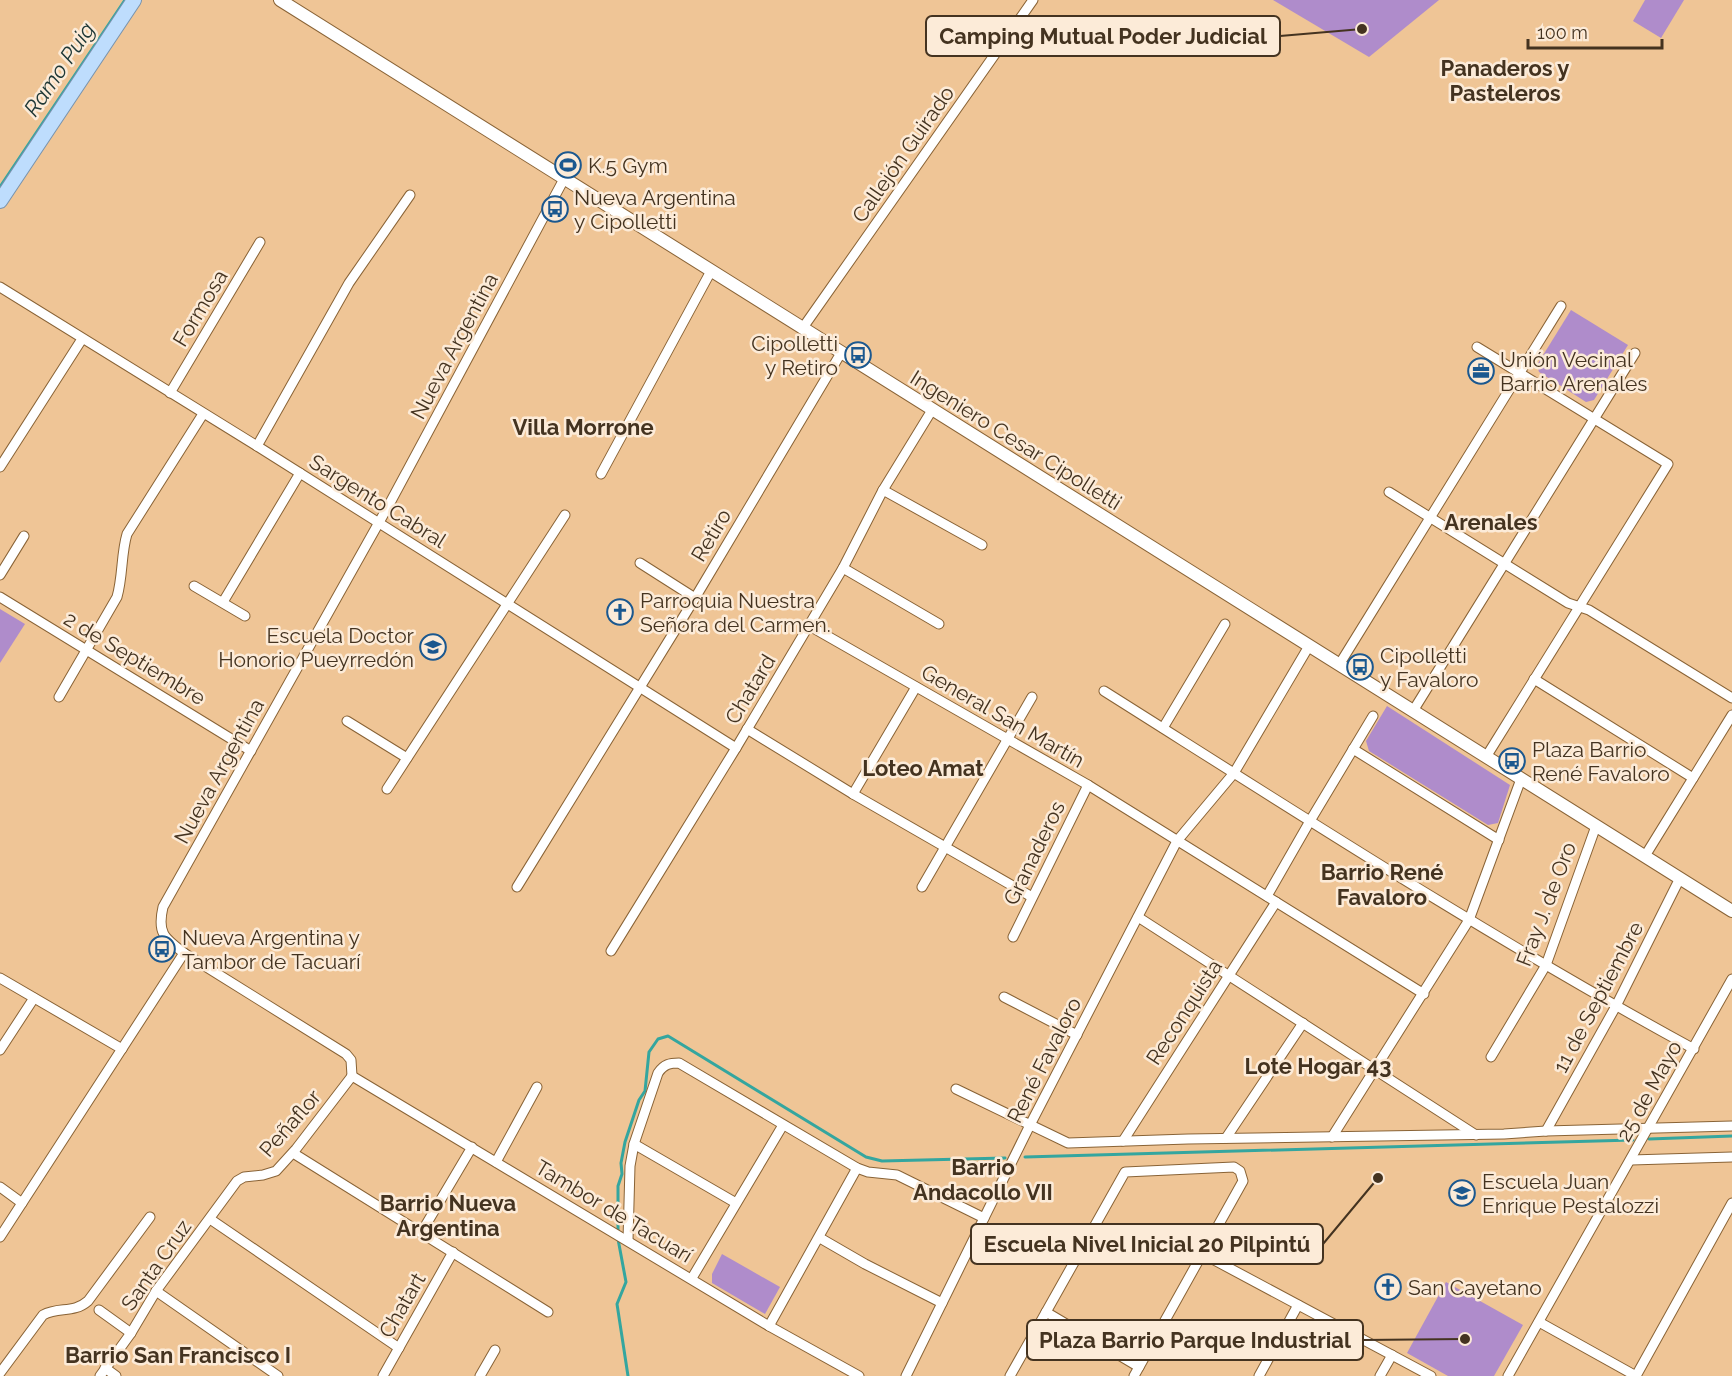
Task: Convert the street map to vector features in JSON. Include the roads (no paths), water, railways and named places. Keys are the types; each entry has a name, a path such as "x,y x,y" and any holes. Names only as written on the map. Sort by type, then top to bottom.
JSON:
{"main road":[{"path":"0,201 134,0"}],"street":[{"name":"Ingeniero Cesar Cipolletti","path":"280,0 1732,911"},
{"name":"Callejón Guirado","path":"802,329 1033,0"},
{"name":"Nueva Argentina","path":"184,953 162,934 159,924 163,907 379,523 564,179"},
{"path":"257,446 349,283 410,195"},
{"name":"Formosa","path":"170,393 260,242"},
{"path":"601,474 711,271"},
{"name":"Sargento Cabral","path":"0,287 736,748"},
{"path":"1339,665 1561,306"},
{"path":"0,467 82,339"},
{"path":"1477,347 1668,464 1486,757"},
{"name":"Retiro","path":"518,887 695,598 841,353"},
{"path":"1413,711 1635,353"},
{"name":"Chatard","path":"611,951 843,568 883,490 932,410"},
{"path":"59,697 117,597 127,534 203,414"},
{"path":"223,602 300,473"},
{"path":"883,490 982,544"},
{"path":"1389,492 1568,603 1589,610 1732,698"},
{"path":"387,789 565,515"},
{"path":"0,575 24,536"},
{"path":"640,563 695,598"},
{"path":"843,568 939,624"},
{"path":"194,586 245,616"},
{"name":"2 de Septiembre","path":"0,597 251,751"},
{"path":"1163,728 1225,624"},
{"name":"General San Martín","path":"808,625 1088,785 1424,994"},
{"name":"René Favaloro","path":"906,1376 1030,1125 1177,841 1234,773 1309,646"},
{"path":"1534,679 1693,778"},
{"path":"853,794 916,687"},
{"path":"1104,691 1469,920 1694,1049"},
{"path":"922,887 1032,697"},
{"path":"1645,856 1732,715"},
{"name":"Reconquista","path":"1123,1141 1229,975 1310,821 1373,716"},
{"path":"347,721 407,758"},
{"path":"747,729 853,794 1032,897"},
{"path":"1353,749 1499,840"},
{"path":"1332,1137 1469,920 1521,779"},
{"name":"Granaderos","path":"1013,937 1088,785"},
{"name":"Fray J. de Oro","path":"1491,1057 1546,965 1596,825"},
{"name":"11 de Septiembre","path":"1546,1131 1616,1006 1680,878"},
{"path":"1138,917 1476,1135"},
{"path":"0,1237 184,953 346,1054 351,1060 352,1076"},
{"path":"0,978 122,1049"},
{"name":"25 de Mayo","path":"1508,1376 1732,979"},
{"path":"1004,997 1077,1035"},
{"path":"0,1050 34,998"},
{"path":"1226,1138 1303,1023"},
{"path":"625,1238 630,1166 634,1144 658,1073 662,1067 679,1063 857,1168 868,1172 897,1175 984,1218"},
{"name":"Tambor de Tacuarí","path":"352,1076 692,1278 768,1326 859,1376"},
{"name":"Peñaflor","path":"244,1177 263,1176 276,1171 293,1153 352,1076"},
{"path":"496,1162 537,1087"},
{"path":"956,1089 1068,1143 1226,1138 1476,1135 1732,1126"},
{"path":"692,1278 783,1125"},
{"path":"634,1144 736,1203"},
{"path":"421,1233 472,1147"},
{"path":"293,1153 548,1312"},
{"path":"1631,1160 1732,1157"},
{"path":"1010,1376 1125,1172 1234,1167 1240,1172 1243,1181 1134,1376"},
{"path":"768,1326 820,1238 857,1168"},
{"name":"Santa Cruz","path":"102,1372 156,1291 237,1181 244,1177"},
{"path":"0,1187 22,1203"},
{"path":"1539,1322 1636,1376 1732,1203"},
{"path":"0,1373 43,1315 49,1312 75,1310 88,1301 150,1217"},
{"path":"210,1218 399,1348"},
{"path":"820,1238 942,1304"},
{"name":"Chatart","path":"382,1376 453,1252"},
{"path":"1203,1254 1431,1376"},
{"path":"156,1291 278,1376"},
{"path":"1259,1376 1298,1305"},
{"path":"99,1311 130,1333"},
{"path":"1046,1312 1139,1367"},
{"path":"480,1376 495,1350"},
{"path":"1380,1376 1392,1355"},
{"path":"102,1372 116,1376"}],"waterway":[{"name":"Ramo Puig","path":"0,187 125,0"},
{"path":"618,1232 618,1186 622,1174 621,1163 625,1142 639,1100 645,1091 649,1052 658,1039 668,1036 866,1157 882,1161 1005,1158"},
{"path":"1649,1139 1732,1136"},
{"path":"1025,1157 1633,1140"},
{"path":"618,1239 626,1282 617,1304 628,1376"}],"place":[{"name":"Camping Mutual Poder Judicial","path":"1362,29"},
{"name":"K.5 Gym","path":"568,165"},
{"name":"Nueva Argentina y Cipolletti","path":"555,209"},
{"name":"Cipolletti y Retiro","path":"858,355"},
{"name":"Unión Vecinal Barrio Arenales","path":"1481,371"},
{"name":"Parroquia Nuestra Señora del Carmen.","path":"620,612"},
{"name":"Escuela Doctor Honorio Pueyrredón","path":"433,647"},
{"name":"Cipolletti y Favaloro","path":"1360,667"},
{"name":"Plaza Barrio René Favaloro","path":"1512,761"},
{"name":"Nueva Argentina y Tambor de Tacuarí","path":"162,949"},
{"name":"Escuela Nivel Inicial 20 Pilpintú","path":"1378,1178"},
{"name":"Escuela Juan Enrique Pestalozzi","path":"1462,1193"},
{"name":"San Cayetano","path":"1388,1287"},
{"name":"Plaza Barrio Parque Industrial","path":"1465,1339"}],"district":[{"name":"Panaderos y Pasteleros","path":"1505,80"},
{"name":"Villa Morrone","path":"583,427"},
{"name":"Arenales","path":"1491,522"},
{"name":"Loteo Amat","path":"923,768"},
{"name":"Barrio René Favaloro","path":"1382,884"},
{"name":"Lote Hogar 43","path":"1318,1066"},
{"name":"Barrio Andacollo VII","path":"983,1180"},
{"name":"Barrio Nueva Argentina","path":"448,1216"},
{"name":"Barrio San Francisco I","path":"178,1355"}]}
